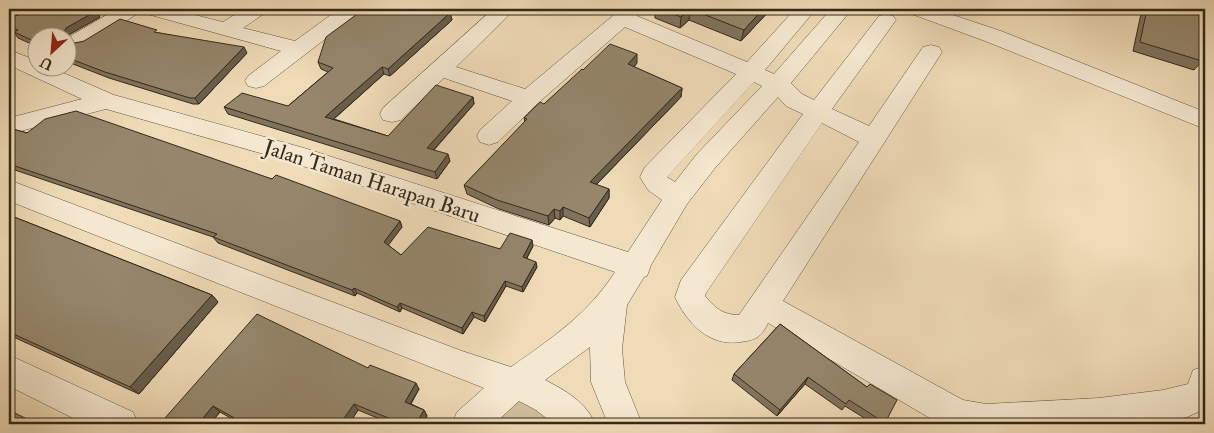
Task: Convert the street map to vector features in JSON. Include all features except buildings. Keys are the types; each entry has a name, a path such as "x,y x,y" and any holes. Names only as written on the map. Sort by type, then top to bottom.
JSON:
{"street":[{"path":"9,19 27,9"},
{"path":"80,40 131,9"},
{"path":"148,9 299,49"},
{"path":"225,30 258,9"},
{"path":"256,81 352,9"},
{"path":"392,114 503,9"},
{"path":"678,196 657,183 653,177 654,174 806,9"},
{"path":"842,9 789,98 692,289 690,298 696,310 704,318 717,326 730,328 748,327 764,306 931,52"},
{"path":"916,9 993,36 1205,121"},
{"path":"976,9 993,36"},
{"path":"490,136 529,98 622,18 875,139"},
{"path":"470,424 514,384 579,337 612,303 636,267 678,196 706,161 789,98 886,20"},
{"name":"Jalan Taman Harapan Baru","path":"9,57 106,101 295,154 636,267"},
{"path":"439,70 529,98"},
{"path":"9,126 106,101"},
{"path":"9,190 462,366 514,384 558,406 578,424"},
{"path":"612,303 606,350 608,382 625,424"},
{"path":"764,306 943,408 963,417 986,421 1150,410 1194,399 1201,394 1205,381"},
{"path":"9,370 121,424"}],"shaded area":[{"path":"514,384 558,406 578,424 469,424"}]}
